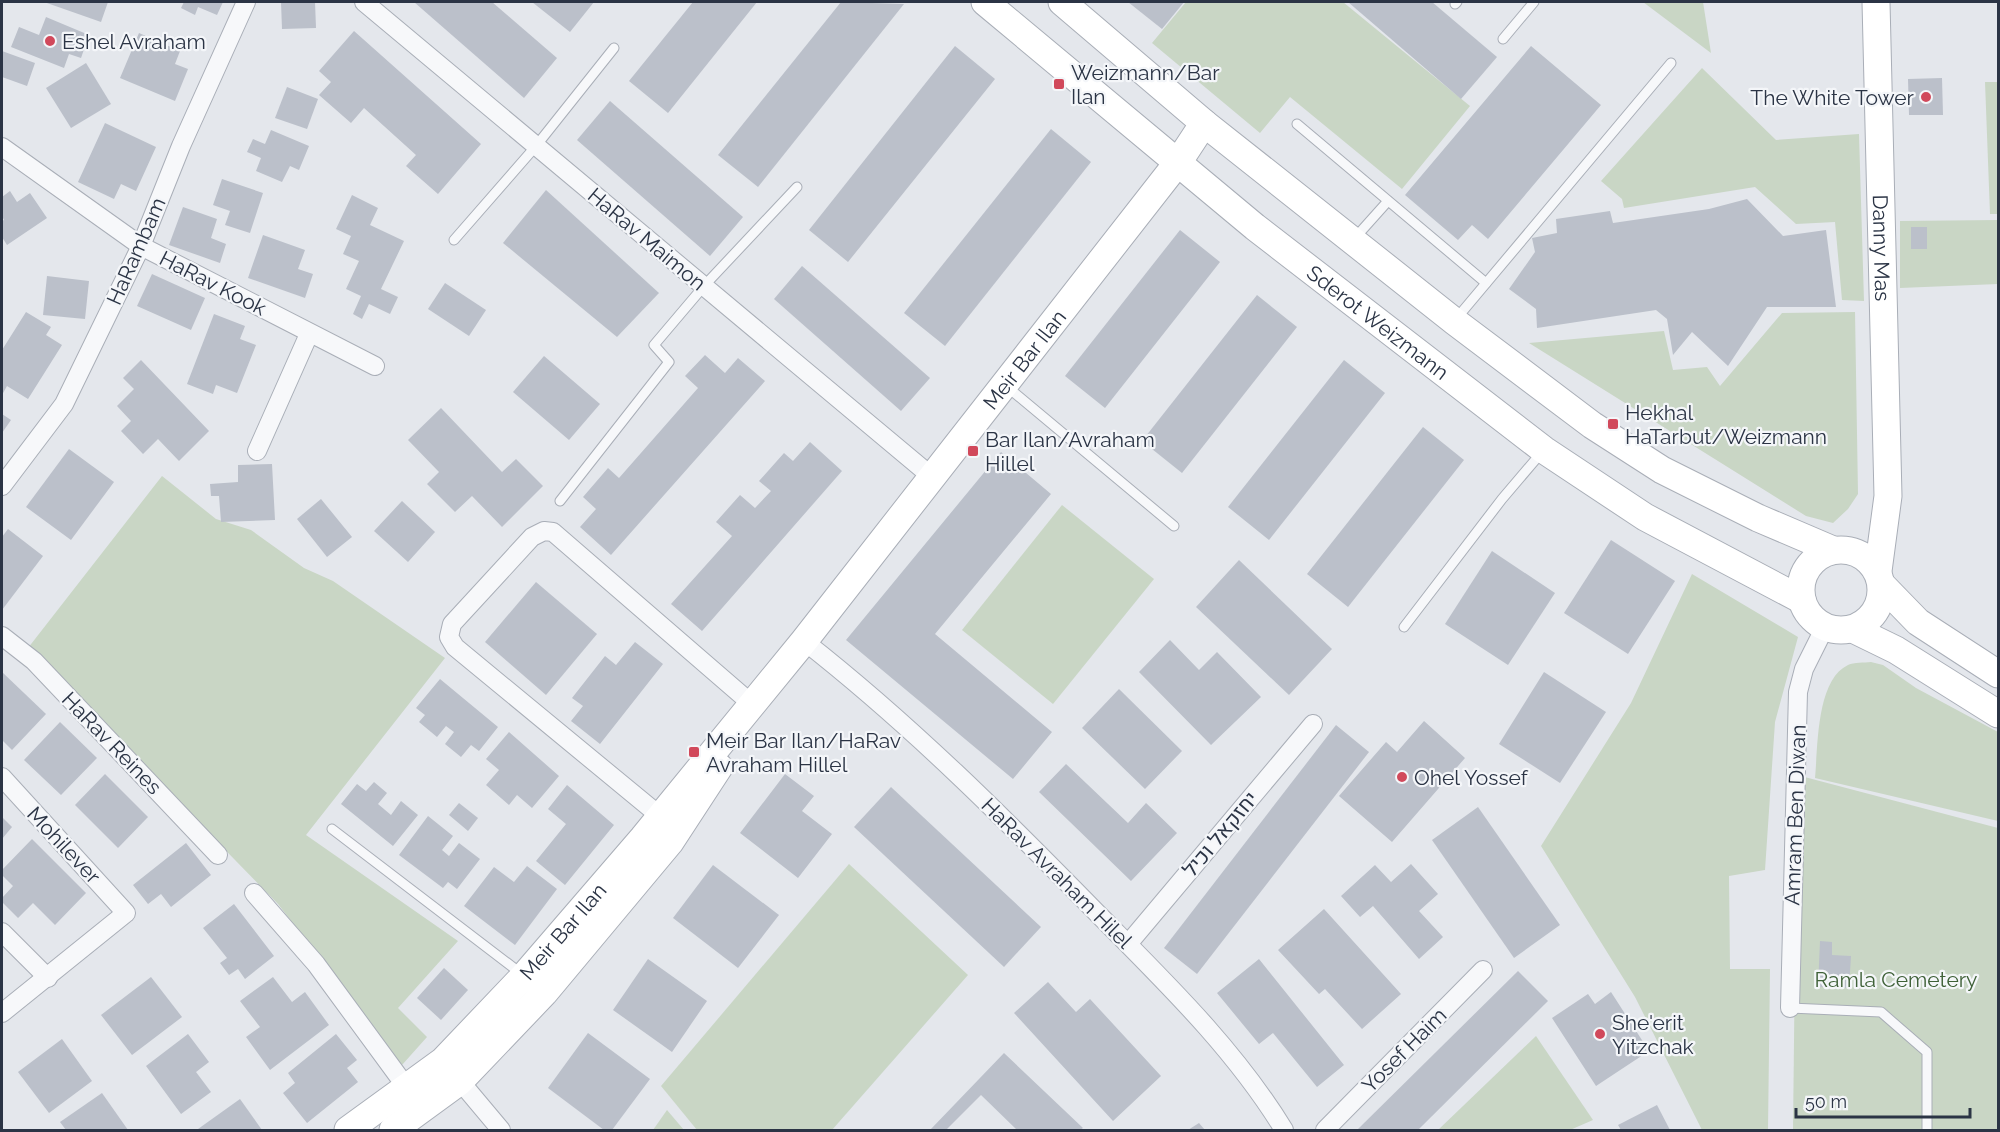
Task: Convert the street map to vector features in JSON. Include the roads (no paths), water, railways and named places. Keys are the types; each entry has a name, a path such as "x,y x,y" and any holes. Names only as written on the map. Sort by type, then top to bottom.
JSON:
{"street":[{"name":"HaRambam","path":"2,486 64,404 141,246 181,146 246,2"},
{"name":"HaRav Maimon","path":"364,2 931,476"},
{"name":"Sderot Weizmann","path":"985,2 1324,283 1544,450 1645,517 1802,600"},
{"path":"1062,2 1204,123 1292,190 1352,241 1454,321 1592,425 1662,470 1758,518 1840,550 1865,557 1918,622 1998,674"},
{"name":"Danny Mas","path":"1876,2 1888,496 1880,578"},
{"name":"Meir Bar Ilan","path":"348,1131 407,1088 451,1071 524,976 753,705 804,641 1179,161 1204,123"},
{"name":"HaRav Kook","path":"2,147 141,246 375,366"},
{"path":"257,451 309,334"},
{"name":"Danny Mas","path":"1840,550 1869,532 1880,516 1888,496"},
{"path":"660,816 455,647 449,637 452,624 532,537 544,531 553,532 753,705"},
{"path":"1840,550 1821,555 1810,563 1801,587 1802,600 1815,621 1839,631 1853,629 1872,617 1882,597 1880,578"},
{"name":"Amram Ben Diwan","path":"1790,1008 1798,692 1804,669 1825,627"},
{"path":"1853,629 1896,650 1998,714"},
{"name":"HaRav Reines","path":"2,636 34,661 218,855"},
{"name":"HaRav Avraham Hilel","path":"804,641 858,683 937,753 1128,944 1206,1024 1284,1131"},
{"name":"Meir Bar Ilan","path":"393,1131 451,1071 544,993 670,842 722,761 753,705"},
{"name":"יחזקאל וכיל","path":"1128,944 1313,724"},
{"name":"Mohilever","path":"2,777 126,913 48,978"},
{"path":"254,893 316,964 407,1088"},
{"path":"2,932 48,978 2,1013"},
{"name":"Yosef Haim","path":"1325,1131 1483,970"},
{"path":"451,1071 501,1131"}],"lane":[{"path":"1503,39 1534,2"},
{"path":"454,240 536,146 614,48"},
{"path":"1454,321 1671,63"},
{"path":"1297,124 1486,283"},
{"path":"560,501 669,362 654,345 704,286 797,187"},
{"path":"1352,241 1388,201"},
{"path":"1004,384 1174,526"},
{"path":"1404,627 1502,499 1544,450"},
{"path":"332,829 524,976"},
{"path":"1790,1008 1881,1012 1927,1052 1927,1131"}],"place":[{"name":"Eshel Avraham","path":"50,41"},
{"name":"Weizmann/Bar Ilan","path":"1059,84"},
{"name":"The White Tower","path":"1926,97"},
{"name":"Hekhal HaTarbut/Weizmann","path":"1613,424"},
{"name":"Bar Ilan/Avraham Hillel","path":"973,451"},
{"name":"Meir Bar Ilan/HaRav Avraham Hillel","path":"694,752"},
{"name":"Ohel Yossef","path":"1402,777"},
{"name":"She'erit Yitzchak","path":"1600,1034"}],"park label":[{"name":"Ramla Cemetery","path":"1896,979"}]}
